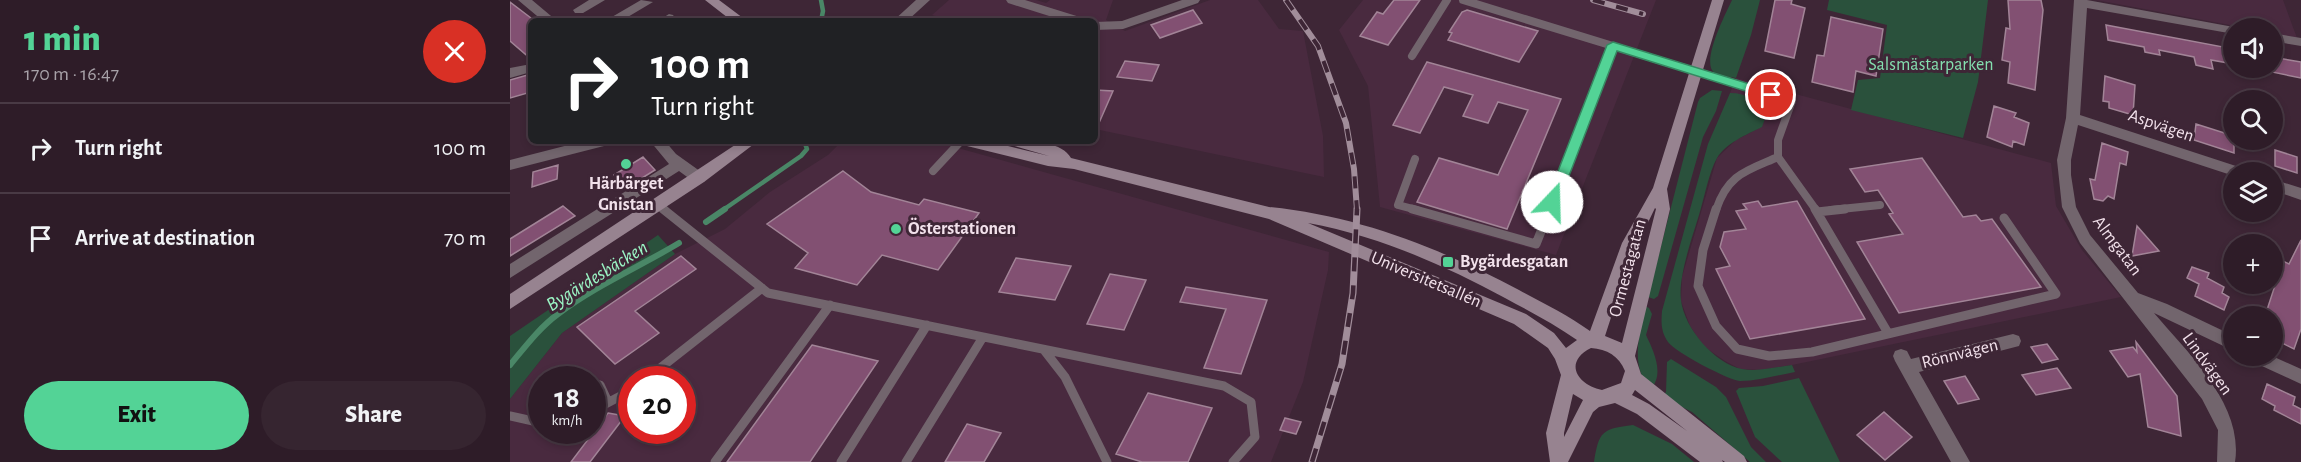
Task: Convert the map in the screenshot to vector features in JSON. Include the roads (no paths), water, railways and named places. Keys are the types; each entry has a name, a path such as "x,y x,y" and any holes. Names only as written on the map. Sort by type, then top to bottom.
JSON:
{"street":[{"path":"524,0 546,18"},
{"path":"579,10 599,0"},
{"path":"711,0 737,18"},
{"path":"903,18 924,0"},
{"path":"1012,0 1069,18"},
{"path":"1098,26 1123,25 1194,0"},
{"name":"Ormestagatan","path":"1592,340 1642,213 1660,189 1718,0"},
{"path":"2080,1 2223,28"},
{"name":"Almgatan","path":"2080,1 2073,118 2064,175 2069,207 2085,239 2132,298 2161,309 2223,339"},
{"path":"617,18 647,2"},
{"path":"2283,39 2301,42"},
{"path":"510,73 528,69"},
{"name":"Aspvägen","path":"2073,118 2223,167"},
{"path":"510,165 592,144"},
{"path":"660,144 679,164 699,178"},
{"path":"510,302 747,144"},
{"name":"Universitetsallén","path":"979,144 1048,161 1074,164 1269,213 1298,214 1356,226 1496,285 1592,340"},
{"name":"Universitetsallén","path":"1026,144 1054,152 1074,164"},
{"path":"510,272 679,164"},
{"path":"2283,188 2301,194"},
{"name":"Ormestagatan","path":"1627,356 1663,209 1660,189"},
{"name":"Universitetsallén","path":"1269,213 1520,319 1556,343 1563,354 1568,371"},
{"name":"Lindvägen","path":"2132,298 2213,403 2226,427 2228,451 2226,462"},
{"path":"1592,340 1613,344 1627,356 1632,366 1632,377 1627,387 1612,396 1594,401 1587,407 1560,460 1555,433 1571,352 1576,347 1592,340"},
{"name":"Rönnvägen","path":"1961,462 1904,363 1921,362 2013,341"},
{"path":"2278,366 2301,377"},
{"path":"1568,371 1584,393 1612,396 1643,409 1714,462"},
{"path":"1632,377 1738,462"}],"lane":[{"path":"1412,56 1447,0"},
{"path":"1463,0 1792,101 1778,140 1778,157 1817,212 1888,333"},
{"path":"1415,159 1398,205 1536,244 1613,45"},
{"path":"933,171 958,144"},
{"path":"1778,157 1736,175 1719,201 1703,250 1698,286 1716,326 1737,349 1769,356 1812,352 2056,294 2004,218"},
{"path":"658,205 768,292 1224,386 1251,402 1256,436 1233,462"},
{"path":"1817,212 1880,205"},
{"path":"663,366 762,288"},
{"path":"716,462 830,305"},
{"path":"841,462 927,325"},
{"path":"906,462 983,337"},
{"path":"1044,349 1065,376 1107,462"},
{"path":"606,398 608,402 618,397"},
{"path":"510,416 528,420"}],"waterway":[{"name":"Bygärdesbäcken","path":"821,0 822,18"},
{"name":"Bygärdesbäcken","path":"723,210 801,156 807,149 805,144"},
{"name":"Bygärdesbäcken","path":"706,222 725,209"},
{"name":"Bygärdesbäcken","path":"510,365 551,319 602,286 679,243"}],"railway":[{"path":"1286,0 1318,46 1346,123 1354,169 1357,210"},
{"path":"1593,0 1643,14"},
{"path":"1312,462 1342,364 1353,293 1357,210"}],"place":[{"name":"Härbärget Gnistan","path":"626,164"},
{"name":"Österstationen","path":"896,229"},
{"name":"Bygärdesgatan","path":"1448,262"}],"park label":[{"name":"Salsmästarparken","path":"1931,65"}]}
